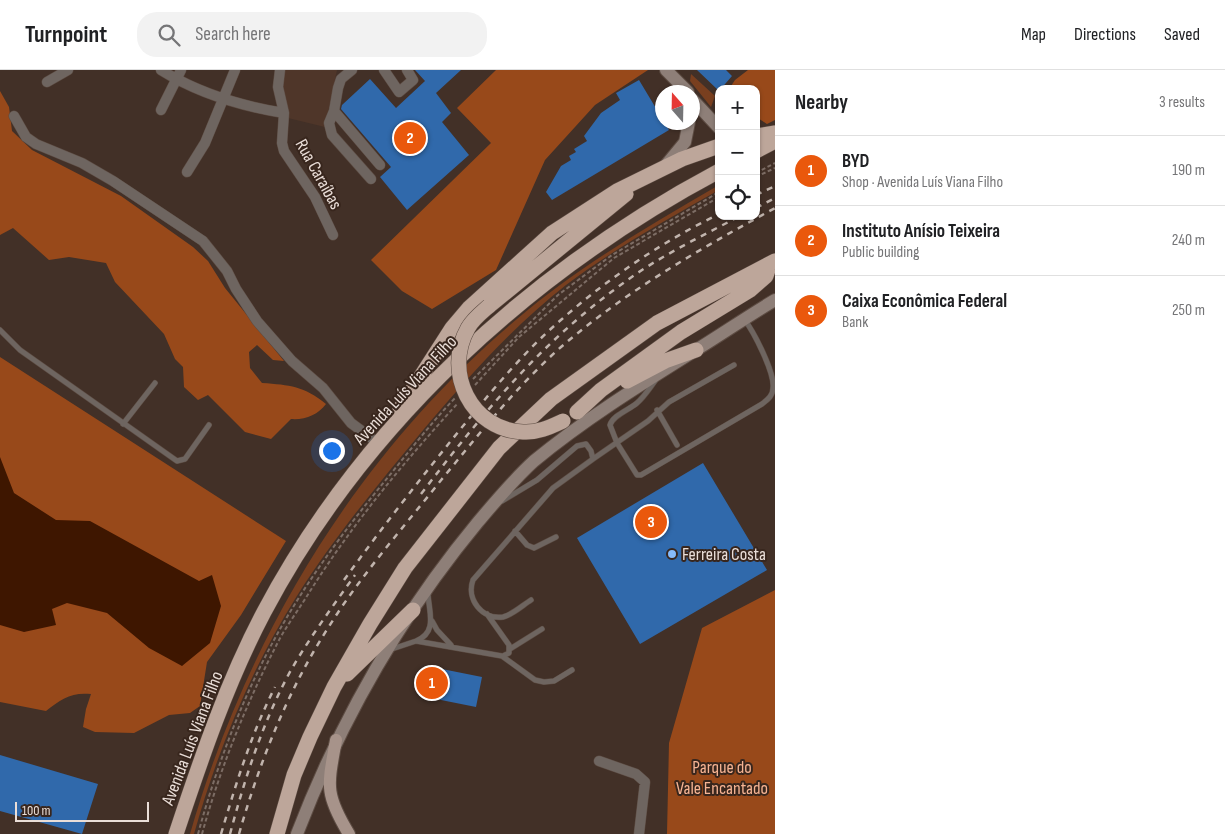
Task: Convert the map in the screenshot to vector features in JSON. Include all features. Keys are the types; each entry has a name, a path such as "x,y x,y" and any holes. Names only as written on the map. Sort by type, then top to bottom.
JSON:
{"highway":[{"path":"760,135 775,133"},
{"path":"760,149 775,141"},
{"path":"382,438 447,335 469,308 552,233 604,198 662,169 715,148"},
{"name":"Avenida Luís Viana Filho","path":"176,834 206,744 264,612 338,494 382,438 479,340 529,296 600,242 670,198 715,173"},
{"path":"638,182 489,306 468,329 459,352 460,382 468,400 477,412 489,422 508,430 522,432 539,431 563,421 665,360 696,350"},
{"path":"576,412 597,394 674,338 750,290 766,276 773,262"},
{"path":"277,834 294,775 334,687 405,568 498,448 551,399 611,354 657,323 773,262"},
{"path":"334,687 413,610"}],"main road":[{"path":"666,70 674,85"},
{"path":"666,70 681,85"},
{"path":"700,108 715,124"},
{"path":"662,169 685,142 687,130"},
{"path":"297,834 336,740 413,610 456,549 489,509 532,463 591,418 775,300"},
{"path":"336,740 329,791 336,811 349,834"}],"street":[{"path":"47,82 68,70"},
{"path":"161,70 179,75 223,97 250,107 284,113"},
{"path":"188,172 203,148 235,70"},
{"name":"Rua Caraíbas","path":"280,70 279,94 284,113 282,142 284,150 315,197 333,235"},
{"path":"352,70 339,84 334,111 330,119 330,132 371,179"},
{"path":"384,70 399,92 413,80 407,70"},
{"path":"161,110 179,75"},
{"path":"334,111 380,165"},
{"path":"14,116 26,137 36,144 82,163 113,181 203,241 223,265 257,321 292,361 323,388 351,423 382,438"},
{"path":"599,761 636,774 645,782 639,834"}],"lane":[{"path":"661,372 642,399 612,421 611,429 617,443 635,474 641,475 762,404 771,396 773,383 759,342 744,319"},
{"path":"0,330 20,350 123,424 180,461 185,459 209,425"},
{"path":"510,649 487,614 474,604 471,588 473,580 553,488 648,420 657,410 734,365"},
{"path":"123,424 155,383"},
{"path":"657,410 677,445"},
{"path":"489,509 537,480 577,446 586,444 593,459"},
{"path":"515,531 527,545 534,548 556,537"},
{"path":"388,652 416,641 427,634 432,618 429,588"},
{"path":"487,614 502,617 531,600"},
{"path":"432,618 437,630 452,646"},
{"path":"502,656 510,653 510,649 542,629"},
{"path":"416,641 502,656 535,680 544,682 554,681 572,670"}],"path":[{"path":"760,170 775,163"},
{"path":"760,175 775,168"},
{"path":"469,383 558,295 612,255 715,194"},
{"path":"472,388 519,338 614,258 715,199"},
{"path":"198,834 213,782 240,711 274,640 315,573 355,518 457,396"},
{"path":"202,834 247,709 277,643 319,577 360,520 426,438 459,402"}],"shaded area":[{"path":"283,70 337,70 325,127 288,118 280,88"},
{"path":"691,74 715,96 711,107 700,93 700,85 693,85 690,81"},
{"path":"715,187 715,192 622,247 584,272 526,319 471,376 419,435 354,515 309,577 263,655 224,743 194,834 190,834 214,760 243,689 277,619 315,552 359,488 407,428 460,371 517,319 565,281"},
{"path":"0,457 14,493 56,520 90,521 199,581 212,575 221,606 210,643 182,666 149,648 107,613 67,603 52,609 56,625 24,632 0,625"}],"green space":[{"path":"496,70 648,70 595,105 545,160 496,270 432,309 402,291 371,260 491,143 457,108"},
{"path":"748,70 775,70 775,120 767,124 760,120 760,85 732,85"},
{"path":"0,91 9,107 12,131 32,150 121,196 193,247 208,261 225,288 284,361 273,360 257,345 249,352 250,368 262,383 289,386 311,393 326,404 323,408 311,416 291,419 271,439 245,432 208,395 198,400 184,387 183,367 175,359 164,334 115,282 106,263 69,257 49,260 13,228 0,235"},
{"path":"0,357 286,541 241,615 207,662 200,706 190,713 169,715 134,733 95,732 83,727 91,694 72,695 46,711 0,702"},
{"name":"Parque do Vale Encantado","path":"775,590 775,834 667,834 669,743 702,628"}],"building":[{"path":"415,70 461,70 436,93 451,113 442,122 469,155 407,210 380,177 391,167 341,109 342,105 370,79 396,108 425,81"},
{"path":"697,70 726,70 732,76 724,85 715,85 715,87"},
{"path":"639,80 655,107 655,130 669,130 552,200 546,192 561,166 571,160 569,156 576,152 574,149 587,141 584,136 601,113 620,100 616,93"},
{"name":"Ferreira Costa","path":"703,463 767,570 640,644 577,538"},
{"path":"432,667 482,677 476,707 426,697"},
{"path":"0,755 98,784 82,834 0,811"}],"railway":[{"path":"760,193 775,186"},
{"path":"760,206 775,198"},
{"path":"239,834 256,780 276,728 313,652 354,589 499,411 561,347 611,307 691,255 775,208"},
{"path":"344,580 450,442 503,378 532,347 580,304 637,261 677,236 715,216"},
{"path":"421,494 490,408 564,331 636,274 679,248 732,220"},
{"path":"230,834 263,730 281,689 306,646 355,575"},
{"path":"221,834 251,741 275,687"}],"place":[{"name":"Instituto Anísio Teixeira","path":"410,138"},
{"name":"Caixa Econômica Federal","path":"651,522"},
{"name":"Ferreira Costa","path":"672,554"},
{"name":"BYD","path":"432,683"}]}
